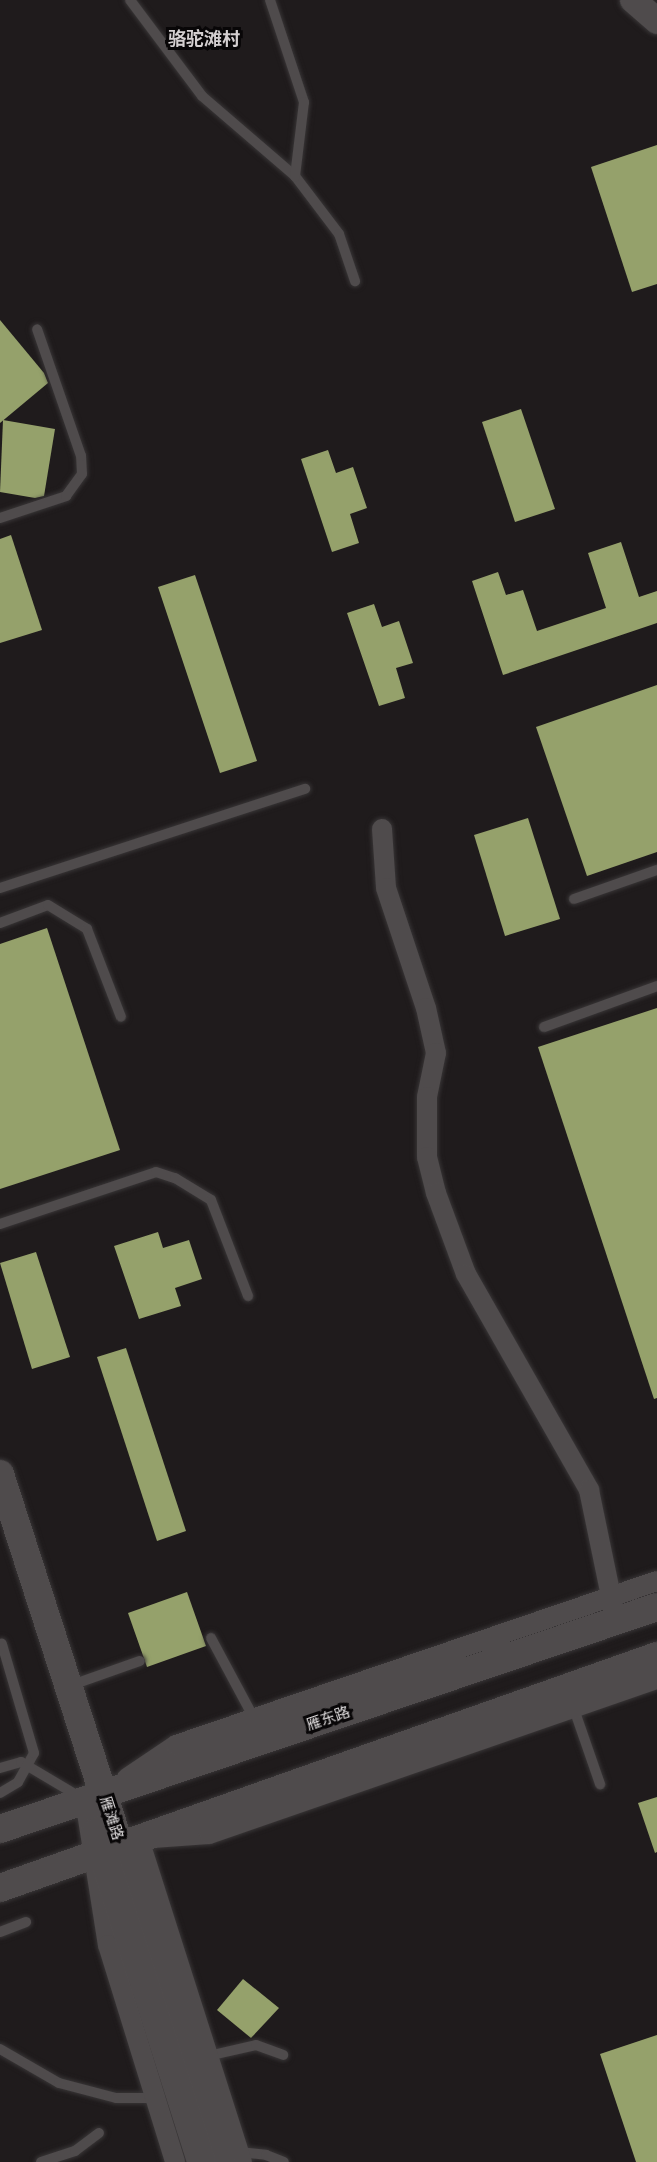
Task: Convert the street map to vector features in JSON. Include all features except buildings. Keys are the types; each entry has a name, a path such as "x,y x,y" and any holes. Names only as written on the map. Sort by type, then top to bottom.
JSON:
{"main road":[{"name":"雁滩路","path":"0,1474 69,1686 95,1797"},
{"name":"雁滩路","path":"0,1539 95,1797 234,2159"},
{"name":"雁东路","path":"0,1829 95,1797 259,1728 613,1609 657,1607"},
{"path":"0,1888 114,1847 570,1698 657,1656"},
{"name":"雁滩路","path":"114,1847 201,2162"}],"street":[{"path":"633,0 657,21"},
{"path":"382,829 386,888 426,1008 436,1053 427,1097 427,1157 436,1193 466,1274 589,1490 613,1609 657,1581"},
{"path":"570,1698 657,1679"},
{"name":"雁滩路","path":"114,1847 208,2056 234,2159"},
{"name":"雁滩路","path":"114,1847 108,1945 175,2162"}],"lane":[{"path":"130,0 202,96 295,176 339,234 356,281"},
{"path":"270,0 304,102 295,176"},
{"path":"0,518 66,496 82,474 81,456 37,329"},
{"path":"0,888 304,789"},
{"path":"574,899 657,870"},
{"path":"0,923 48,905 87,929 121,1017"},
{"path":"544,1027 657,986"},
{"path":"0,1224 156,1172 175,1178 211,1200 248,1296"},
{"path":"211,1638 259,1728"},
{"path":"0,1793 18,1782 29,1766 34,1753 2,1644"},
{"path":"69,1686 140,1661"},
{"path":"570,1698 600,1784"},
{"path":"0,1768 21,1762 95,1797"},
{"path":"0,1932 26,1922"},
{"path":"208,2056 256,2045 283,2055"},
{"path":"0,2049 59,2083 116,2098 155,2098"},
{"path":"0,2063 11,2057"},
{"path":"41,2162 75,2151 99,2133"},
{"path":"234,2159 266,2155 284,2162"}],"district":[{"name":"骆驼滩村","path":"204,38"}]}
